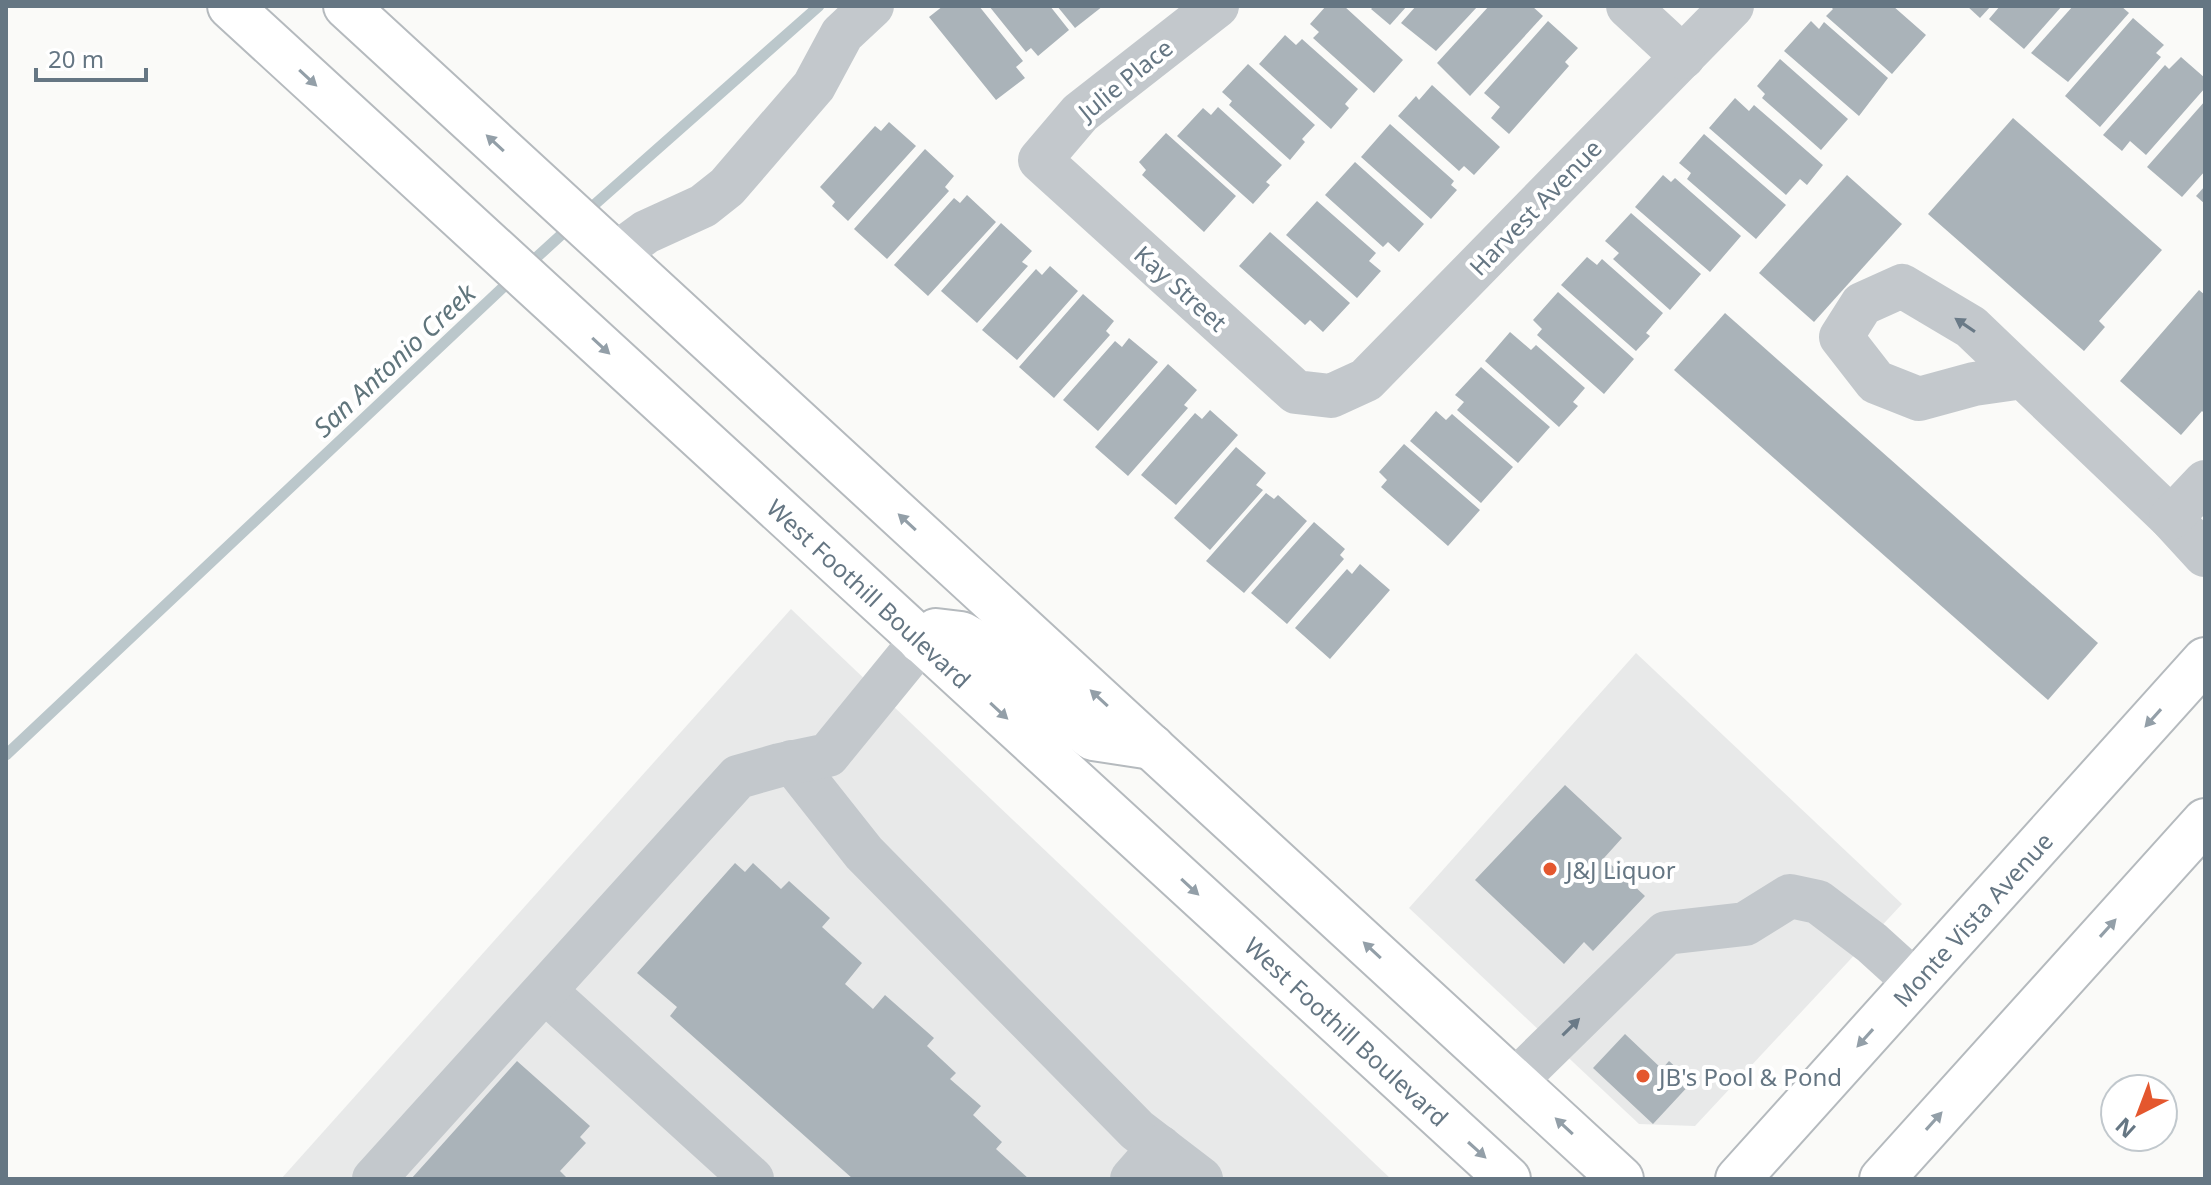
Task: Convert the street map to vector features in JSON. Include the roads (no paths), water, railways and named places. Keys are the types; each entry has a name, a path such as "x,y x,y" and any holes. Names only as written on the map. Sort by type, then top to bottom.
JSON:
{"main road":[{"name":"West Foothill Boulevard","path":"230,6 1508,1179"},
{"path":"346,6 1621,1179"},
{"path":"921,641 936,631 961,634 993,652 1046,702 1093,738 1152,747"},
{"name":"Monte Vista Avenue","path":"1738,1179 2205,660"},
{"path":"1882,1179 2205,821"}],"street":[{"path":"608,247 703,206 727,187 814,86 842,34 872,6"},
{"name":"Julie Place","path":"1040,160 1080,113 1217,6"},
{"path":"1628,6 1683,57"},
{"name":"Harvest Avenue","path":"1331,396 1366,380 1732,6"},
{"name":"Kay Street","path":"1040,160 1296,392 1331,396"},
{"path":"2023,377 2171,518 2205,555"},
{"path":"2171,518 2205,482"},
{"path":"374,1179 738,777 828,755 921,641"},
{"path":"792,762 864,853 1137,1130 1146,1163 1201,1179"},
{"path":"1515,1081 1666,933 1745,924 1790,896 1818,902 1872,943 1915,982"},
{"path":"545,991 752,1179"}],"waterway":[{"name":"San Antonio Creek","path":"585,213 819,6"},
{"name":"San Antonio Creek","path":"526,267 572,225"},
{"name":"San Antonio Creek","path":"6,755 513,278"}],"place":[{"name":"J&J Liquor","path":"1550,869"},
{"name":"JB's Pool & Pond","path":"1643,1076"}]}
